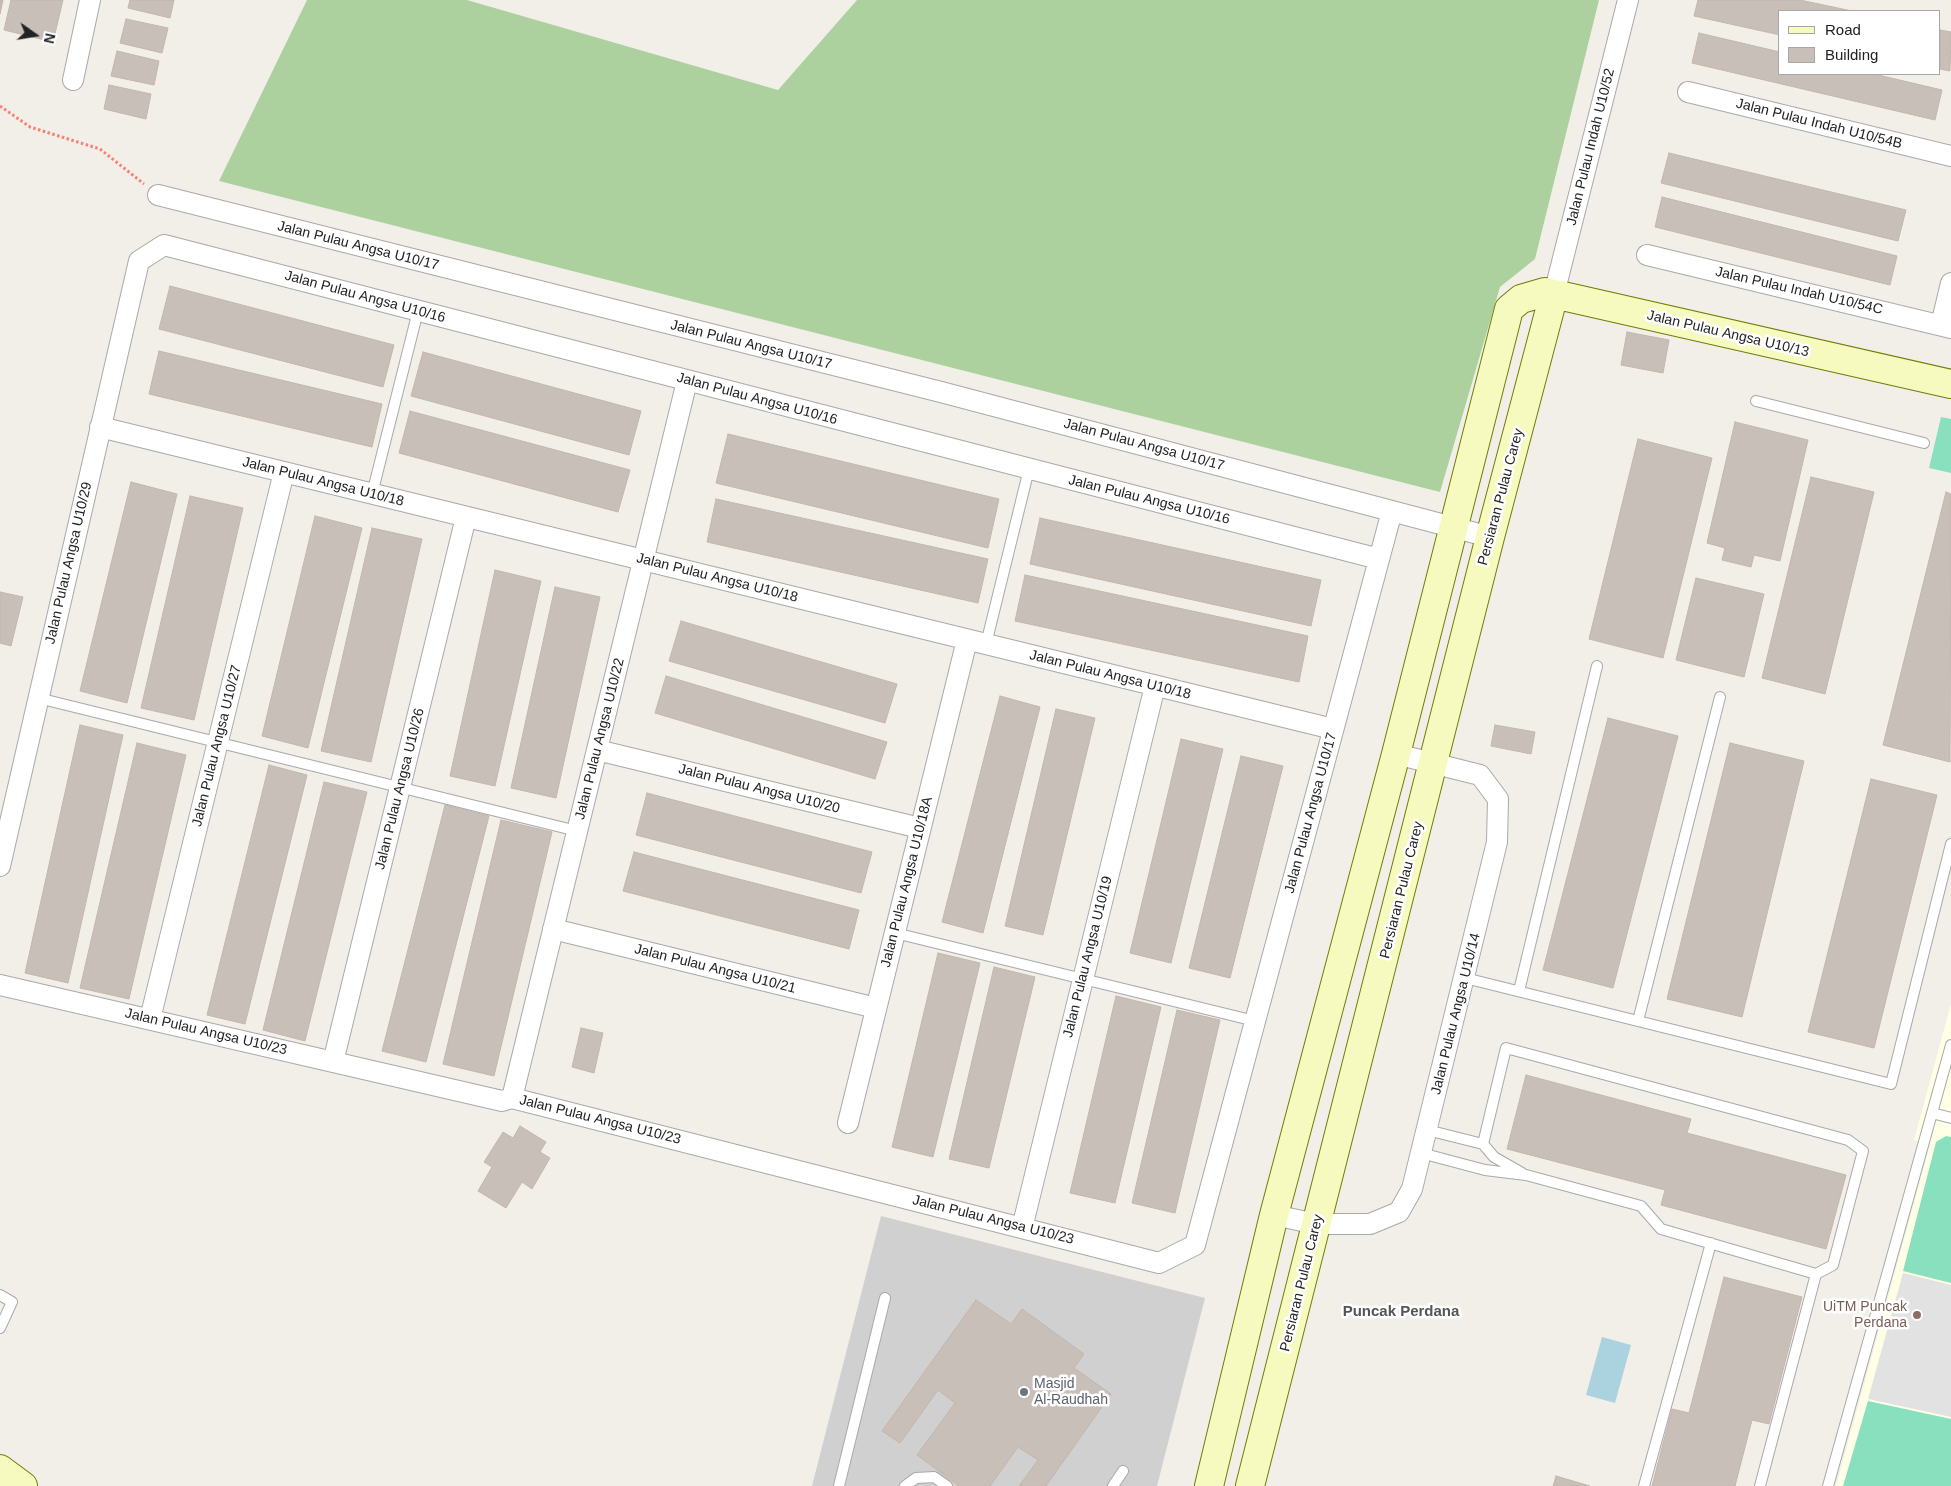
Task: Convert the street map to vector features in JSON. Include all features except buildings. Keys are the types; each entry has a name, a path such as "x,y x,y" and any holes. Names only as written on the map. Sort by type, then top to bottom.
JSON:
{"street":[{"path":"73,80 90,0"},
{"name":"Jalan Pulau Indah U10/52","path":"1554,294 1628,0"},
{"name":"Jalan Pulau Indah U10/54B","path":"1688,92 1951,156"},
{"name":"Jalan Pulau Angsa U10/17","path":"158,195 940,392 1392,511 1195,1245"},
{"name":"Jalan Pulau Angsa U10/16","path":"139,261 164,245 1379,559"},
{"name":"Jalan Pulau Indah U10/54C","path":"1647,255 1946,326"},
{"name":"Jalan Pulau Angsa U10/29","path":"0,866 139,261"},
{"path":"1946,326 1951,283"},
{"name":"Jalan Pulau Angsa U10/13","path":"1455,527 1509,309 1521,299 1545,292 1951,384"},
{"name":"Persiaran Pulau Carey","path":"1250,1486 1490,537 1554,294"},
{"name":"Jalan Pulau Angsa U10/22","path":"512,1098 687,381"},
{"name":"Jalan Pulau Angsa U10/18","path":"100,427 1333,729"},
{"name":"Jalan Pulau Angsa U10/27","path":"150,1019 284,472"},
{"path":"1392,511 1490,537"},
{"name":"Jalan Pulau Angsa U10/26","path":"333,1062 466,517"},
{"path":"1209,1486 1274,1215 1455,527"},
{"name":"Jalan Pulau Angsa U10/18A","path":"848,1124 966,640"},
{"name":"Jalan Pulau Angsa U10/19","path":"1022,1228 1155,686"},
{"name":"Jalan Pulau Angsa U10/20","path":"597,750 920,828"},
{"name":"Jalan Pulau Angsa U10/14","path":"1274,1215 1316,1224 1370,1224 1399,1212 1412,1189 1497,842 1498,800 1480,775 1396,754"},
{"name":"Jalan Pulau Angsa U10/21","path":"553,929 876,1008"},
{"name":"Jalan Pulau Angsa U10/23","path":"0,984 502,1101 512,1098 1159,1262 1195,1245"},
{"path":"0,1468 24,1486"}],"lane":[{"path":"372,494 418,311"},
{"path":"1756,401 1924,443"},
{"path":"986,644 1029,469"},
{"path":"1520,991 1597,666"},
{"path":"1638,1021 1720,697"},
{"path":"38,698 577,831"},
{"path":"1465,978 1891,1084 1951,844"},
{"path":"895,933 1255,1021"},
{"path":"1828,1486 1951,1045"},
{"path":"1421,1153 1485,1170 1526,1175 1640,1206 1661,1230 1816,1274 1833,1265 1863,1150 1848,1140 1506,1048 1483,1144"},
{"path":"1932,1113 1951,1118"},
{"path":"1427,1130 1483,1144 1494,1157 1526,1175"},
{"path":"1644,1486 1711,1243"},
{"path":"1760,1486 1816,1274"},
{"path":"0,1295 12,1302 0,1328"},
{"path":"839,1486 885,1298"},
{"path":"1113,1486 1123,1471"},
{"path":"905,1486 916,1478 934,1477 947,1486"}],"path":[{"path":"0,106 30,127 100,149 158,195"}],"shaded area":[{"name":"UiTM Puncak Perdana","path":"1951,1004 1951,1486 1836,1486 1930,1145 1914,1140"},
{"path":"881,1216 1205,1298 1157,1486 812,1486"},
{"path":"1903,1273 1951,1285 1951,1417 1868,1399"}],"green space":[{"path":"307,0 467,0 778,90 857,0 1599,0 1535,259 1500,287 1440,492 219,181"},
{"path":"1941,417 1951,419 1951,473 1929,468"},
{"path":"1946,1136 1951,1137 1951,1283 1903,1271 1936,1142"},
{"path":"1868,1401 1951,1419 1951,1486 1843,1486"}],"water":[{"path":"1602,1337 1631,1345 1615,1403 1586,1395"}],"place":[{"name":"UiTM Puncak Perdana","path":"1917,1315"},
{"name":"Masjid Al-Raudhah","path":"1024,1392"}],"district":[{"name":"Puncak Perdana","path":"1401,1312"}]}
